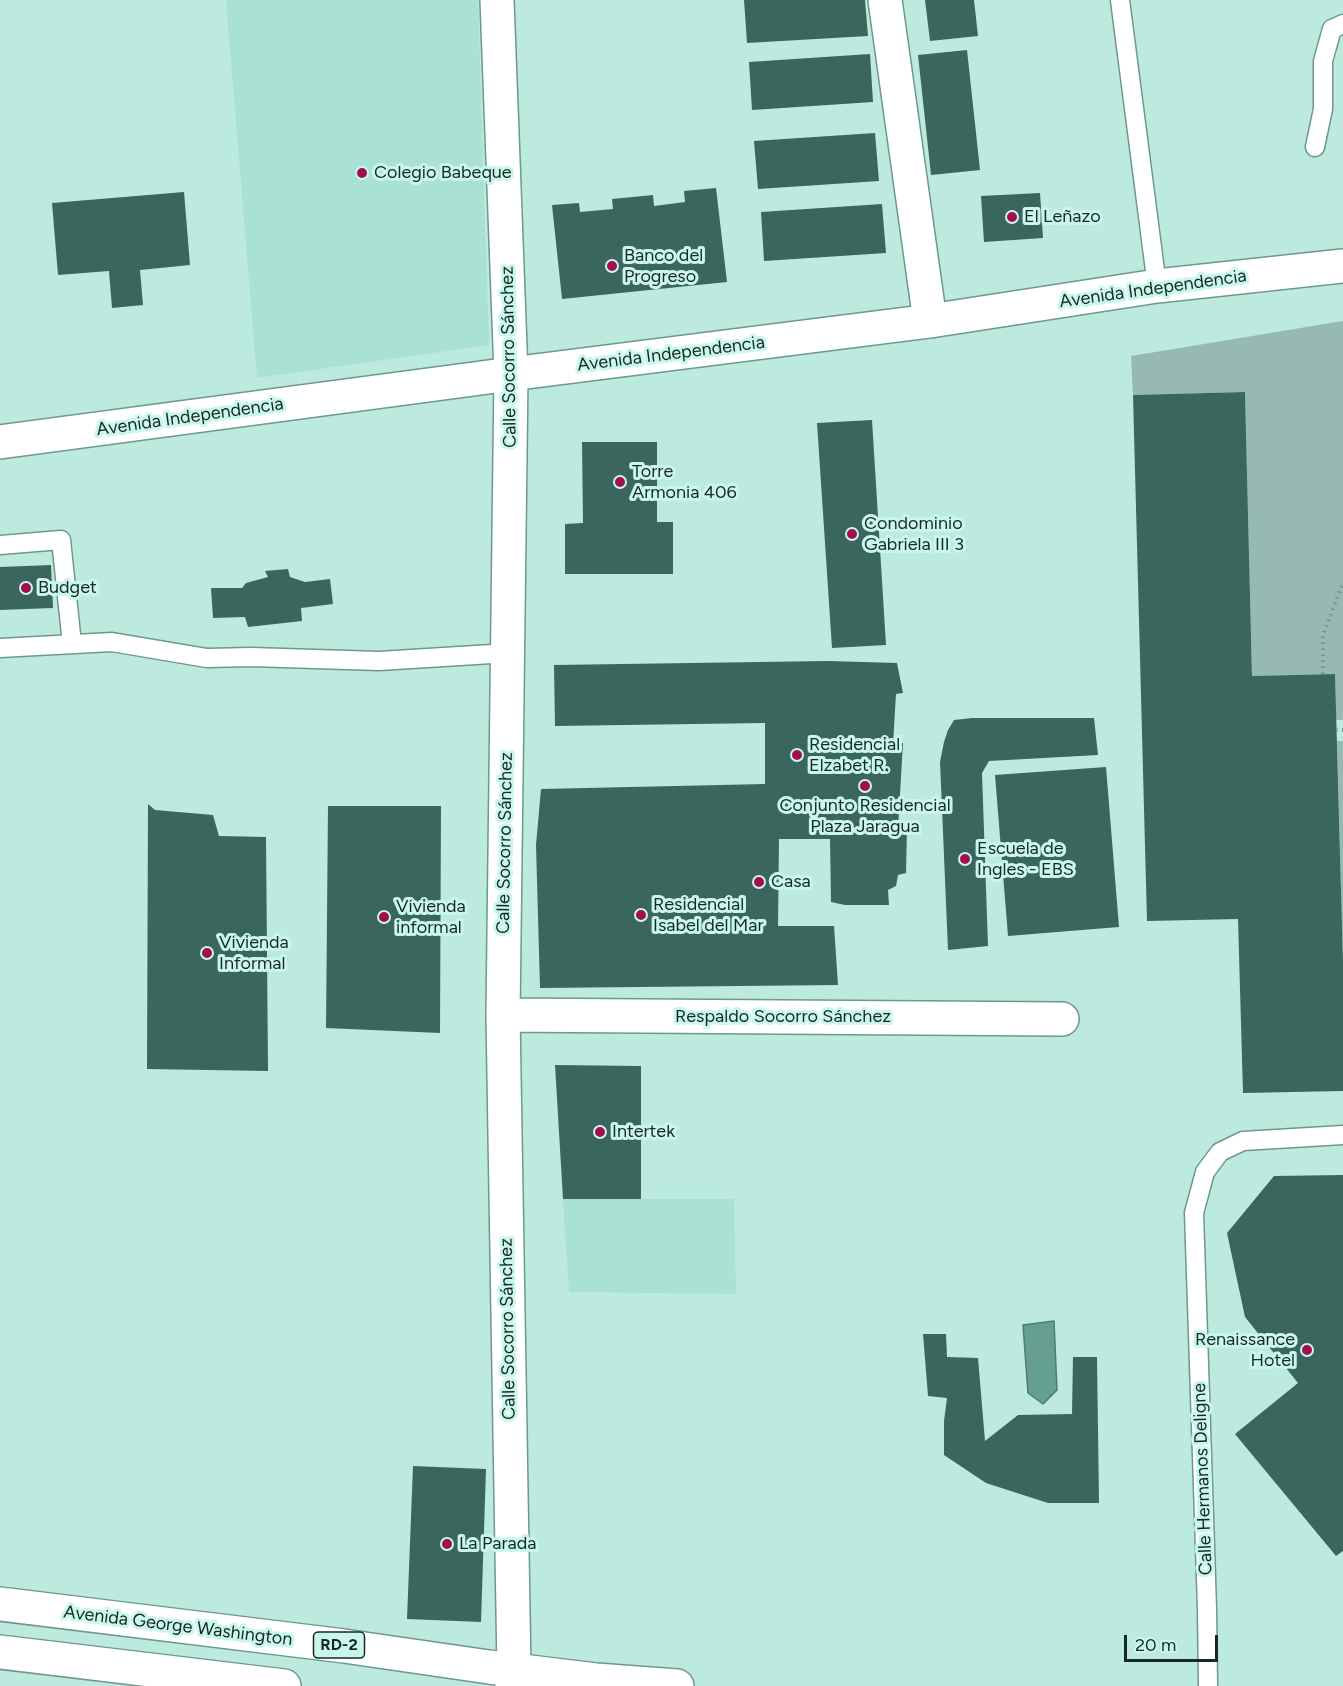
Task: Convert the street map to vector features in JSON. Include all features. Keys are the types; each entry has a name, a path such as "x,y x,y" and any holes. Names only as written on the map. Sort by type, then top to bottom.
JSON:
{"main road":[{"name":"Calle Socorro Sánchez","path":"497,0 511,374 503,1015 513,1678"},
{"path":"885,0 930,321"},
{"name":"Avenida Independencia","path":"0,442 930,321 1157,286 1343,266"},
{"name":"Respaldo Socorro Sánchez","path":"503,1015 1062,1019"},
{"name":"Avenida George Washington","path":"0,1604 344,1646 513,1678 596,1680 677,1686"},
{"path":"0,1652 284,1686"}],"lane":[{"path":"1120,0 1157,286"},
{"path":"1315,147 1323,109 1323,61 1332,28 1343,24"},
{"path":"0,546 61,540 72,644"},
{"path":"0,648 112,642 207,658 379,661 508,653"},
{"name":"Calle Hermanos Deligne","path":"1208,1686 1194,1213 1205,1172 1220,1152 1244,1141 1343,1136"}],"path":[{"path":"1323,674 1323,635 1343,582"},
{"path":"1336,730 1343,730"}],"shaded area":[{"name":"Colegio Babeque","path":"226,0 478,0 489,345 257,378"},
{"path":"1343,321 1343,720 1336,720 1335,674 1252,676 1245,392 1133,395 1131,356"},
{"path":"1337,741 1343,741 1343,962"},
{"path":"563,1199 734,1199 736,1294 569,1292"},
{"path":"1054,1321 1057,1390 1043,1404 1028,1393 1023,1325"}],"building":[{"path":"744,0 865,0 868,36 747,43"},
{"path":"925,0 974,0 978,36 930,41"},
{"path":"967,50 980,170 931,175 918,55"},
{"path":"870,54 873,102 752,110 749,62"},
{"path":"875,133 879,181 758,189 754,141"},
{"path":"716,188 727,282 562,299 552,205 579,203 580,212 613,209 612,199 653,195 654,206 685,202 684,191"},
{"path":"184,192 190,265 140,270 143,305 112,308 109,271 58,275 52,203"},
{"name":"El Leñazo","path":"1040,193 1043,238 984,242 981,196"},
{"path":"882,204 886,253 764,261 761,212"},
{"path":"1245,392 1252,676 1335,674 1343,962 1343,1091 1243,1093 1238,919 1147,921 1133,395"},
{"name":"Condominio Gabriela III 3","path":"872,420 886,645 832,648 817,423"},
{"name":"Torre Armonia 406","path":"582,442 657,442 657,522 673,522 673,574 565,574 565,524 583,523"},
{"name":"Budget","path":"51,565 53,608 0,610 0,567"},
{"path":"288,569 290,577 305,582 330,579 333,604 301,608 302,621 248,627 245,617 213,618 211,588 242,588 246,583 268,577 265,571"},
{"path":"828,661 897,663 903,693 896,694 893,744 903,743 898,828 907,827 906,873 898,875 896,886 888,890 889,905 845,905 831,902 830,839 779,839 778,926 834,926 838,985 540,988 536,845 541,789 765,784 765,723 555,726 554,665"},
{"name":"Escuela de Ingles - EBS","path":"1094,718 1098,755 989,761 982,773 988,946 948,950 940,762 948,730 954,720"},
{"path":"1106,767 1119,927 1008,936 995,775"},
{"name":"Vivienda Informal","path":"148,804 155,810 213,815 219,836 266,837 268,1071 147,1069"},
{"name":"Vivienda informal","path":"328,806 441,806 440,1033 326,1028"},
{"name":"Intertek","path":"555,1065 641,1066 641,1199 563,1199"},
{"name":"Renaissance Hotel","path":"1343,1175 1343,1551 1336,1556 1235,1434 1298,1383 1245,1317 1227,1233 1274,1176"},
{"path":"923,1334 946,1334 947,1357 978,1358 985,1441 1018,1415 1072,1414 1073,1357 1097,1357 1099,1503 1048,1503 986,1483 944,1455 947,1398 928,1396"},
{"name":"La Parada","path":"413,1466 486,1469 481,1622 407,1619"}],"place":[{"name":"Colegio Babeque","path":"362,173"},
{"name":"El Leñazo","path":"1012,217"},
{"name":"Banco del Progreso","path":"612,266"},
{"name":"Torre Armonia 406","path":"620,482"},
{"name":"Condominio Gabriela III 3","path":"852,534"},
{"name":"Budget","path":"26,588"},
{"name":"Residencial Elzabet R.","path":"797,755"},
{"name":"Conjunto Residencial Plaza Jaragua","path":"865,786"},
{"name":"Escuela de Ingles - EBS","path":"965,859"},
{"name":"Casa","path":"759,882"},
{"name":"Residencial Isabel del Mar","path":"641,915"},
{"name":"Vivienda informal","path":"384,917"},
{"name":"Vivienda Informal","path":"207,953"},
{"name":"Intertek","path":"600,1132"},
{"name":"Renaissance Hotel","path":"1307,1350"},
{"name":"La Parada","path":"447,1544"}]}
